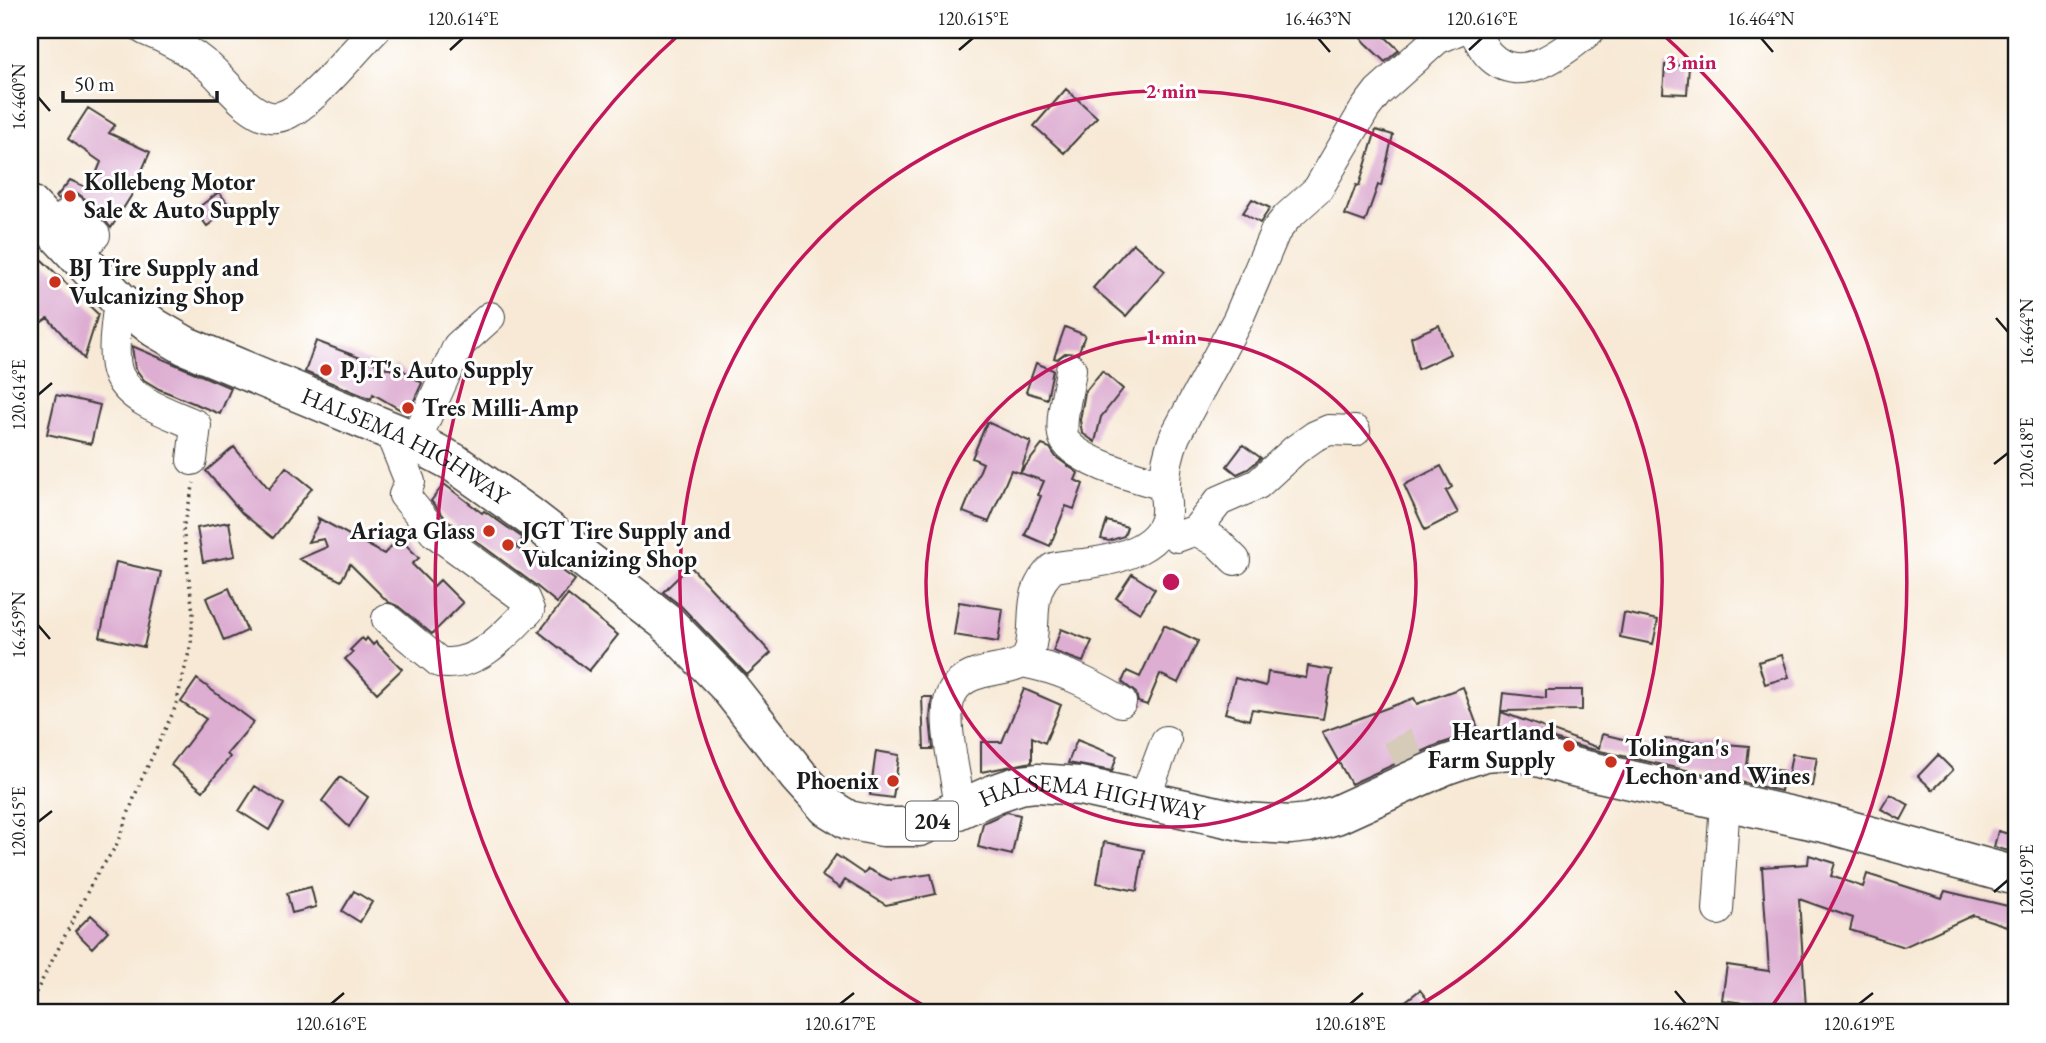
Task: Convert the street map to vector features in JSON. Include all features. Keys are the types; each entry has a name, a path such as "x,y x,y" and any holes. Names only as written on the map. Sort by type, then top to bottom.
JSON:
{"highway":[{"name":"HALSEMA HIGHWAY","path":"65,227 119,300 155,328 186,346 402,436 453,462 528,515 665,621 728,686 827,807 848,821 903,828 919,827 996,793 1037,783 1080,786 1245,822 1290,825 1336,816 1414,771 1494,751 1511,750 1577,768 1828,824 2016,876"}],"street":[{"path":"150,31 181,47 209,67 259,113 273,118 304,103 375,30"},
{"path":"960,810 948,729 948,703 952,691 969,676 981,671 1007,668 1021,662 1028,653 1040,582 1053,568 1093,563 1127,554 1150,543 1161,532 1165,525 1167,509 1164,485 1169,453 1175,436 1238,319 1275,232 1287,217 1318,190 1365,109 1378,92 1437,40 1458,30"},
{"path":"1471,30 1488,55 1501,64 1516,68 1546,61 1567,49 1590,30"},
{"path":"119,300 116,356 119,377 135,395 197,425 195,466"},
{"path":"387,619 439,662 449,664 473,658 485,651 529,610 524,598 434,533 404,495 410,482 402,436 458,346 490,317"},
{"path":"1071,369 1063,419 1066,442 1074,452 1131,476 1164,485"},
{"path":"1161,532 1171,537 1179,537 1196,530 1219,501 1258,484 1295,450 1315,436 1329,430 1355,431"},
{"path":"1196,530 1218,543 1235,560"},
{"path":"1021,662 1064,672 1121,702"},
{"path":"1144,800 1166,741"},
{"path":"1718,910 1726,801"}],"path":[{"path":"32,1013 33,998 94,879 116,846 139,785 175,708 191,644 194,613 183,528 195,466"}],"building":[{"path":"1355,30 1378,30 1399,50 1385,62"},
{"path":"1665,65 1689,66 1687,94 1663,93"},
{"path":"1066,89 1097,117 1064,153 1034,126"},
{"path":"88,108 115,125 109,133 150,152 131,196 111,228 103,218 92,214 88,201 77,193 67,193 58,199 56,197 70,180 90,189 101,162 68,139"},
{"path":"1376,130 1393,135 1381,186 1378,185 1365,222 1345,215 1356,185 1359,186"},
{"path":"219,192 231,208 207,226 195,210"},
{"path":"1252,199 1270,208 1260,223 1243,213"},
{"path":"1133,243 1165,271 1126,316 1093,288"},
{"path":"42,260 98,314 84,359 48,318 30,330 30,266"},
{"path":"1439,325 1450,354 1418,369 1411,337"},
{"path":"1065,327 1085,335 1078,354 1065,353 1057,359 1054,358"},
{"path":"316,341 392,370 395,365 422,383 408,414 373,394 371,399 305,372"},
{"path":"132,346 231,388 220,414 144,380 135,368"},
{"path":"1036,363 1053,370 1047,399 1026,392"},
{"path":"1102,371 1123,389 1101,417 1095,442 1082,433 1080,420 1085,392"},
{"path":"56,395 100,405 91,444 47,434"},
{"path":"987,422 1031,442 1020,473 1011,470 989,522 963,512 983,463 972,458"},
{"path":"1042,445 1050,448 1056,457 1078,473 1075,480 1083,484 1074,509 1066,506 1050,546 1025,535 1041,496 1038,495 1044,481 1020,473"},
{"path":"1243,445 1261,458 1237,474 1227,466"},
{"path":"234,447 269,489 286,467 312,488 273,538 242,513 206,471"},
{"path":"1441,466 1452,487 1446,491 1458,513 1425,530 1404,485"},
{"path":"444,484 482,513 484,511 523,538 516,547 542,566 548,560 575,580 557,603 446,519 431,501"},
{"path":"318,518 384,554 399,538 419,558 412,564 434,586 440,580 463,603 432,634 398,606 388,602 350,564 341,581 299,559 327,547 324,539 308,542 319,522"},
{"path":"1107,521 1127,527 1124,536 1109,541 1101,539"},
{"path":"229,522 235,556 203,562 197,528"},
{"path":"116,562 161,572 144,647 100,637"},
{"path":"690,566 771,653 747,675 681,606 663,592"},
{"path":"1132,574 1155,589 1140,613 1116,598"},
{"path":"229,588 247,631 224,641 206,598"},
{"path":"568,595 618,635 589,671 539,632"},
{"path":"959,602 1003,609 998,642 954,635"},
{"path":"1624,613 1658,620 1653,644 1620,637"},
{"path":"1164,625 1198,641 1178,683 1160,674 1147,705 1138,702 1136,693 1122,682 1127,671 1140,677"},
{"path":"1061,629 1092,641 1083,662 1053,651"},
{"path":"362,638 365,641 367,638 373,645 376,642 402,669 377,693 345,659"},
{"path":"1782,655 1789,677 1765,684 1758,662"},
{"path":"1308,666 1332,670 1323,719 1252,709 1249,720 1225,713 1235,678 1266,686 1268,672 1306,678"},
{"path":"197,679 254,722 227,754 230,757 203,791 171,765 206,719 181,702"},
{"path":"1463,687 1479,731 1437,745 1351,784 1322,732 1414,698 1417,704"},
{"path":"1024,689 1061,705 1045,743 1032,737 1032,762 981,772 981,742 1002,742"},
{"path":"1546,690 1582,690 1582,710 1501,711 1503,693 1546,698"},
{"path":"922,697 932,697 930,718 933,749 924,749"},
{"path":"1501,712 1599,748 1602,734 1664,749 1665,739 1749,746 1747,766 1784,771 1781,791 1582,747 1517,729 1499,729"},
{"path":"1077,740 1117,756 1112,771 1068,763"},
{"path":"876,751 899,755 893,798 870,795"},
{"path":"1792,754 1817,757 1812,786 1787,782"},
{"path":"1938,755 1953,770 1933,790 1918,776"},
{"path":"340,777 368,797 349,827 322,801"},
{"path":"255,786 284,804 269,830 239,811"},
{"path":"1890,794 1909,805 1901,820 1881,809"},
{"path":"1007,812 1020,815 1012,855 978,847 983,823"},
{"path":"1998,831 2016,836 2016,853 1994,847"},
{"path":"1104,842 1144,850 1137,891 1097,883"},
{"path":"836,855 864,874 868,869 890,880 931,874 936,894 886,905 845,880 840,888 822,876"},
{"path":"1809,855 1835,863 1831,876 1863,887 1867,874 1942,898 1945,891 2016,908 2016,929 1973,915 1904,947 1850,930 1853,918 1799,899 1806,1008 1772,1010 1772,1007 1722,1000 1727,965 1769,971 1762,867 1808,864"},
{"path":"311,887 316,907 292,913 287,893"},
{"path":"354,891 372,902 360,922 342,911"},
{"path":"91,915 108,931 92,948 75,931"},
{"path":"1420,990 1438,1013 1390,1013"}],"tunnel":[{"path":"1397,736 1411,763"}],"place":[{"name":"Kollebeng Motor Sale & Auto Supply","path":"70,196"},
{"name":"BJ Tire Supply and Vulcanizing Shop","path":"55,282"},
{"name":"P.J.T's Auto Supply","path":"326,370"},
{"name":"Tres Milli-Amp","path":"408,408"},
{"name":"Ariaga Glass","path":"489,531"},
{"name":"JGT Tire Supply and Vulcanizing Shop","path":"508,545"},
{"name":"Heartland Farm Supply","path":"1569,746"},
{"name":"Tolingan's Lechon and Wines","path":"1611,762"},
{"name":"Phoenix","path":"893,781"}]}
